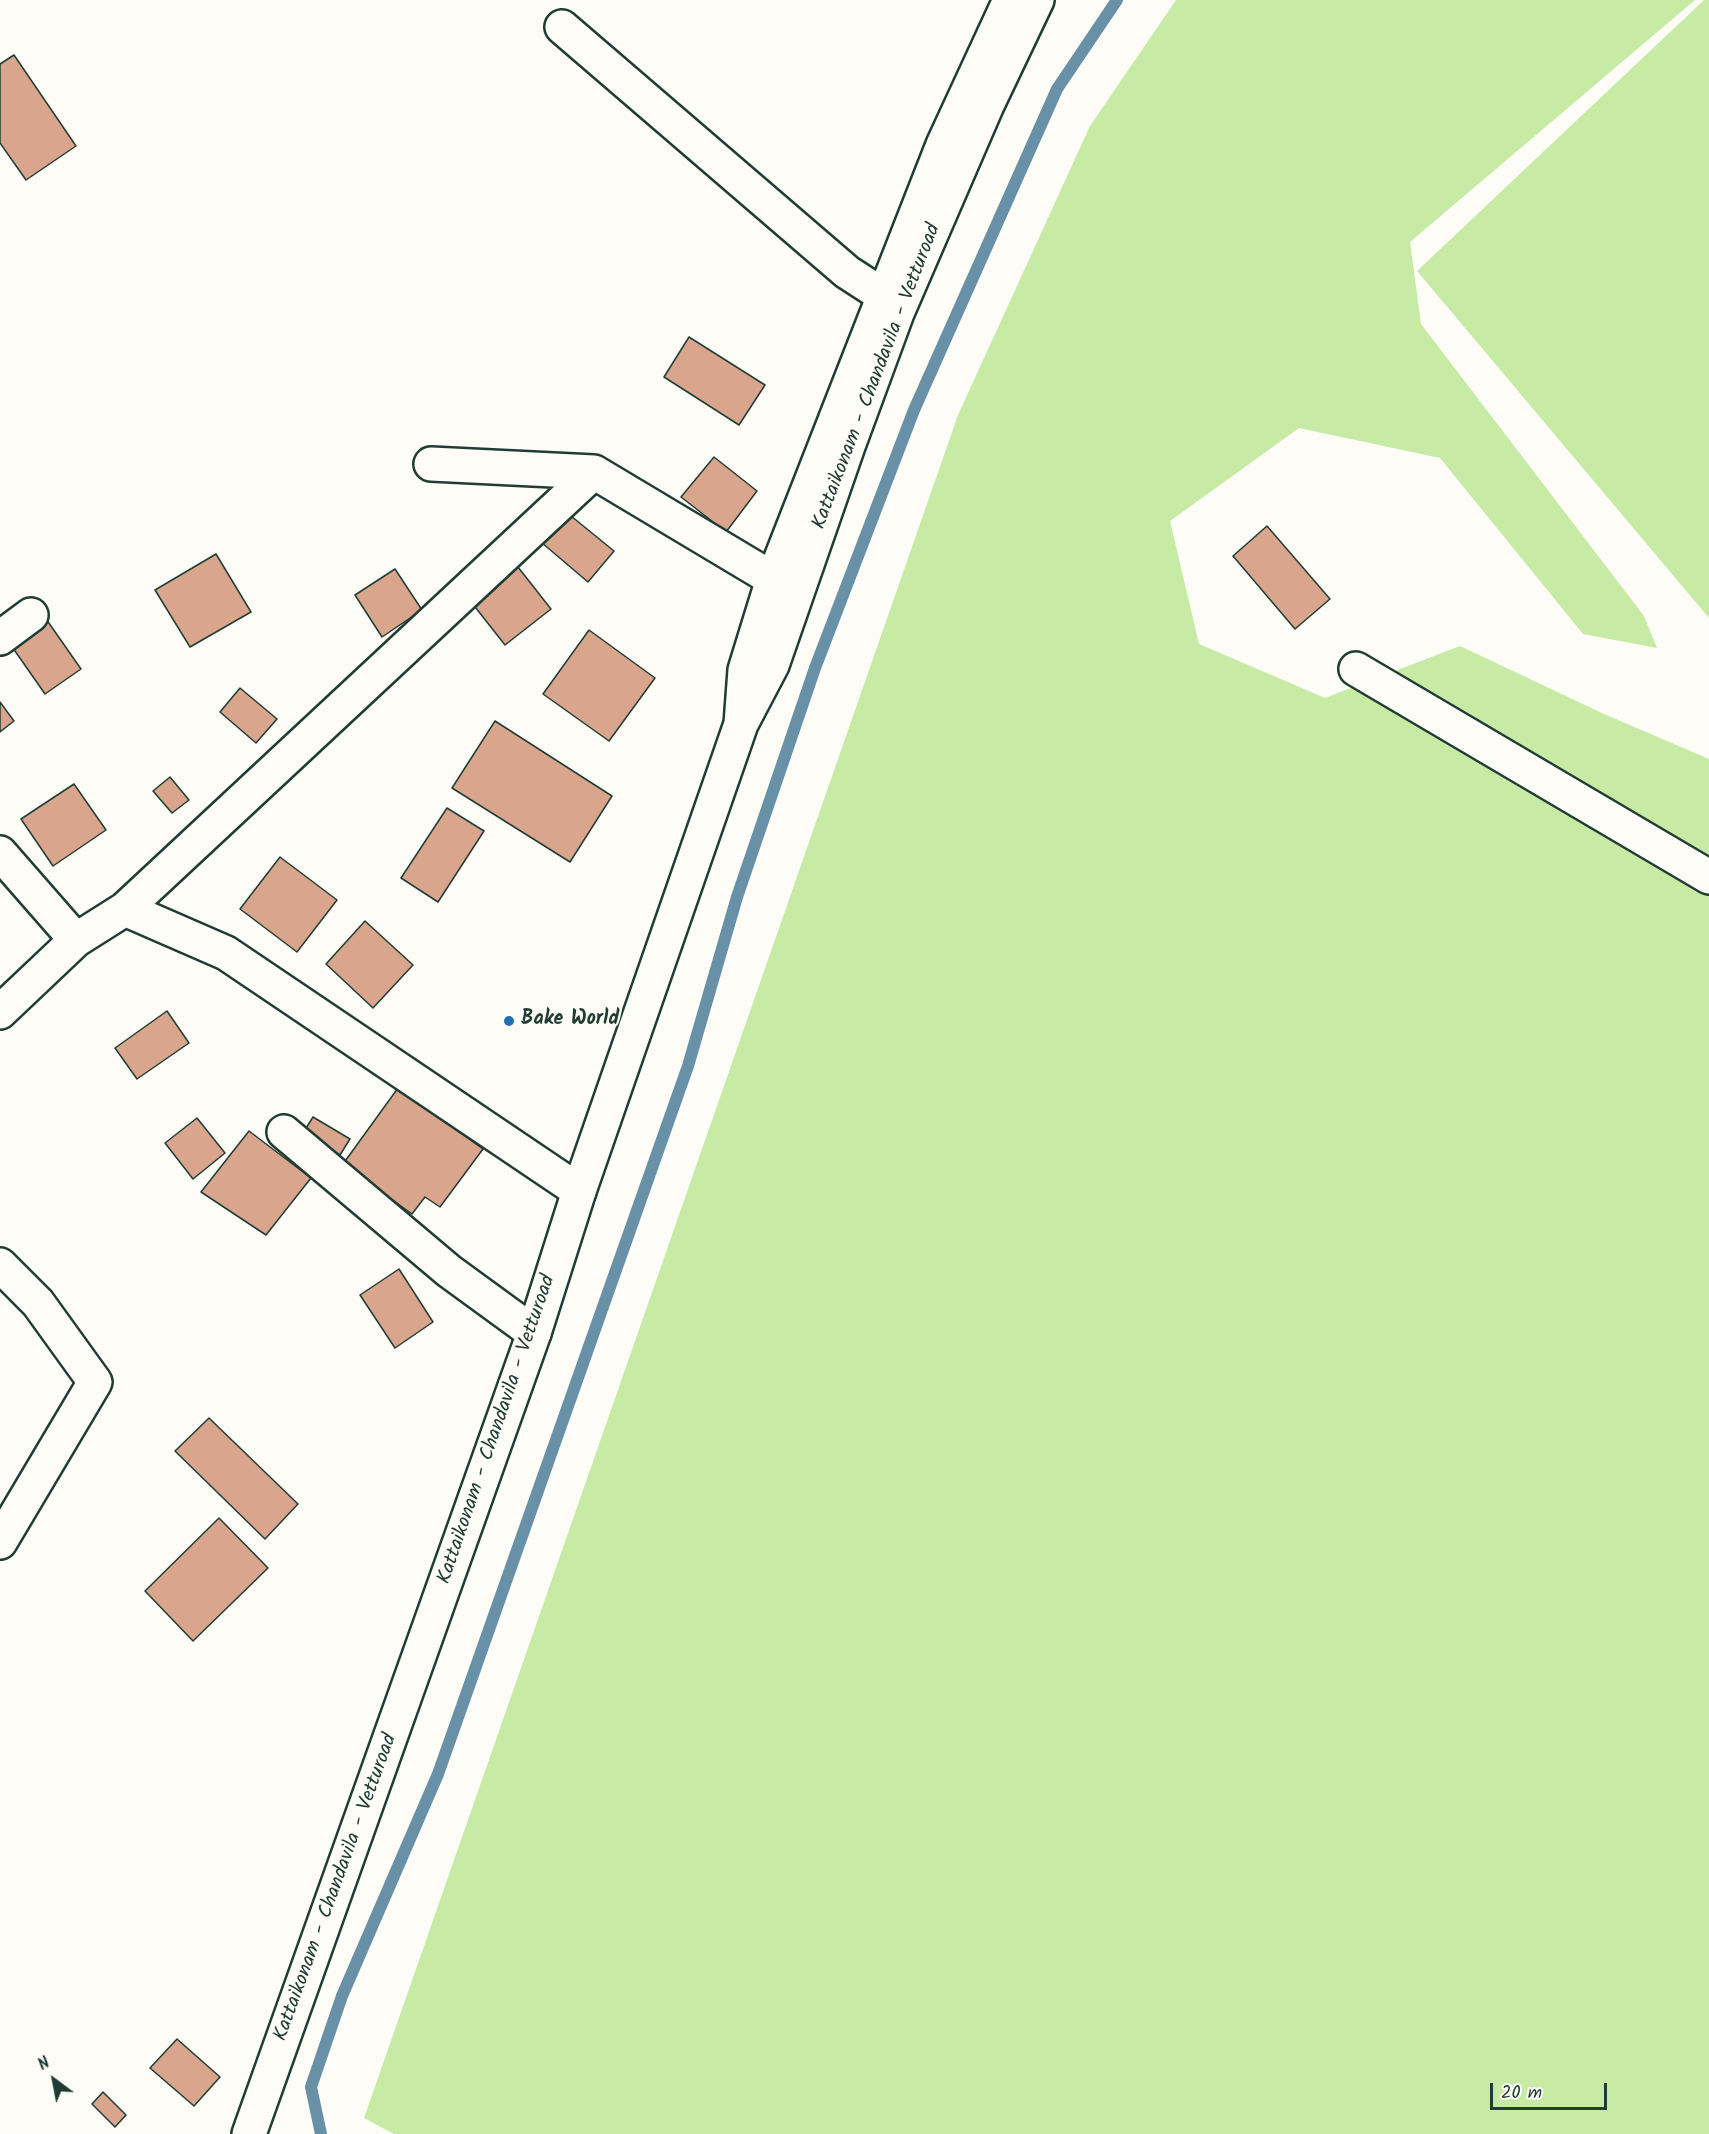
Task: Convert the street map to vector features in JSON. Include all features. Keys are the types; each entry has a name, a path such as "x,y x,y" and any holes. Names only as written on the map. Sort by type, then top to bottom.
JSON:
{"street":[{"name":"Kattaikonam - Chandavila - Vetturoad","path":"741,724 745,670 773,579 943,145 1010,0"},
{"name":"Kattaikonam - Chandavila - Vetturoad","path":"249,2134 534,1333 579,1191 741,724 772,665 897,313 987,105 1037,0"},
{"path":"562,27 847,272 884,296"},
{"path":"431,464 594,472 773,579"},
{"path":"0,1012 76,940 125,909 594,472"},
{"path":"0,638 31,615"},
{"path":"1356,669 1709,877"},
{"path":"0,853 76,940"},
{"path":"125,909 226,953 579,1191"},
{"path":"284,1132 449,1271 534,1333"},
{"path":"0,1265 38,1304 94,1383 0,1542"}],"green space":[{"path":"1176,0 1695,0 1410,242 1421,324 1644,616 1657,648 1583,634 1440,458 1299,428 1170,521 1199,644 1325,698 1460,646 1604,714 1709,759 1709,2134 394,2134 364,2118 958,415 1090,126"},
{"path":"1704,0 1709,0 1709,618 1417,271"}],"building":[{"path":"14,55 76,146 26,180 0,143 0,64"},
{"path":"689,337 765,385 739,425 664,377"},
{"path":"714,457 757,491 726,532 681,497"},
{"path":"560,507 614,551 588,582 535,537"},
{"path":"1267,526 1330,599 1295,629 1233,556"},
{"path":"216,554 251,612 190,647 155,590"},
{"path":"514,562 551,609 505,645 468,598"},
{"path":"395,569 422,610 382,637 355,595"},
{"path":"44,616 81,669 45,694 8,641"},
{"path":"589,630 655,678 609,741 543,694"},
{"path":"240,688 277,719 256,743 220,712"},
{"path":"0,702 14,721 0,732"},
{"path":"495,721 612,796 570,862 452,788"},
{"path":"170,777 189,800 172,813 153,791"},
{"path":"74,784 106,830 53,866 21,819"},
{"path":"447,808 484,831 438,902 401,878"},
{"path":"280,857 337,900 297,952 240,909"},
{"path":"365,921 413,965 373,1008 326,964"},
{"path":"167,1011 189,1043 137,1079 115,1048"},
{"path":"398,1088 483,1149 440,1207 425,1197 412,1214 343,1164"},
{"path":"313,1117 350,1139 340,1155 303,1133"},
{"path":"197,1118 225,1153 193,1179 165,1143"},
{"path":"249,1131 311,1178 266,1235 201,1192"},
{"path":"399,1269 433,1322 395,1348 360,1295"},
{"path":"209,1418 298,1504 265,1539 175,1451"},
{"path":"219,1518 268,1568 193,1641 145,1591"},
{"path":"177,2039 220,2077 194,2106 150,2068"},
{"path":"103,2092 126,2115 115,2127 92,2104"}],"waterway":[{"path":"321,2134 311,2087 342,1996 438,1774 688,1066 737,897 815,668 914,410 1057,89 1117,0"}],"place":[{"name":"Bake World","path":"509,1021"}]}
